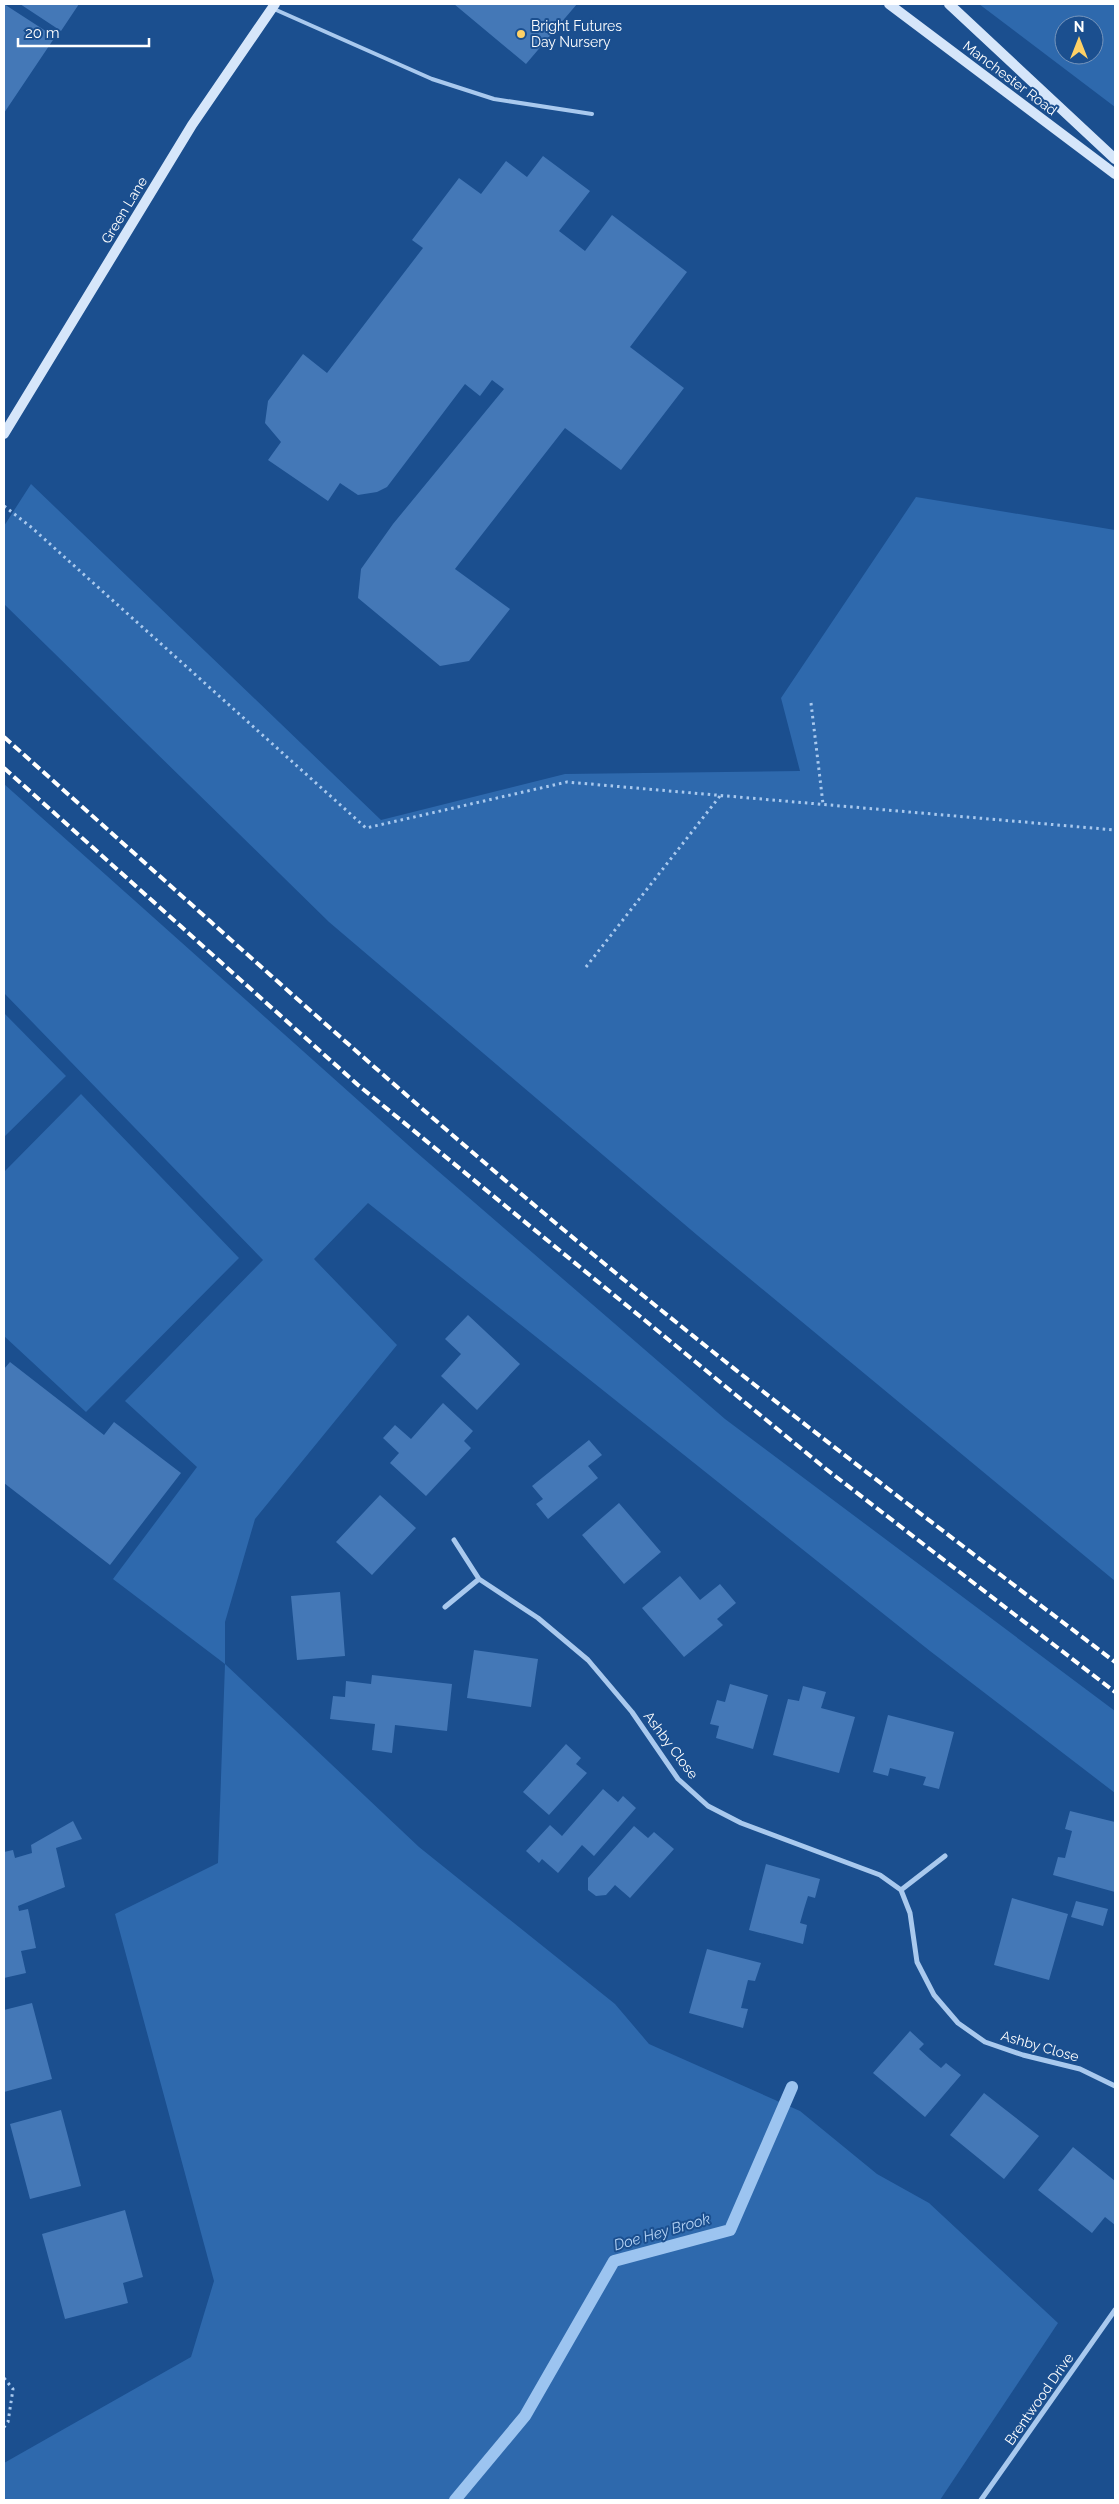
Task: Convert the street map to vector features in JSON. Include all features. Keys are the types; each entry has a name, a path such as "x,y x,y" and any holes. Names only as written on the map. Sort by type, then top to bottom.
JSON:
{"main road":[{"name":"Manchester Road","path":"889,4 1115,174"},
{"path":"949,4 1115,158"},
{"name":"Green Lane","path":"4,434 192,125 274,6"}],"street":[{"name":"Ashby Close","path":"454,1540 479,1579 538,1618 588,1660 632,1712 678,1779 708,1806 741,1823 880,1875 901,1890 910,1913 917,1962 934,1995 958,2023 985,2042 1023,2055 1080,2069 1115,2086"},
{"path":"445,1607 479,1579"},
{"path":"901,1890 946,1856"},
{"name":"Brentwood Drive","path":"981,2500 1115,2310"}],"lane":[{"path":"274,6 432,79 494,99 592,114"}],"path":[{"path":"4,506 31,527 366,828 567,782 1115,830"},
{"path":"811,703 823,804"},
{"path":"586,967 720,796"},
{"path":"4,2378 13,2389 8,2422 4,2427"}],"shaded area":[{"path":"979,4 1115,4 1115,107 1060,65 1104,65 1104,15 1054,15 1054,61"},
{"path":"31,484 381,820 565,774 800,771 781,698 916,497 1115,530 1115,1581 697,1235 329,922 4,604 4,526"},
{"path":"4,784 416,1152 725,1419 1115,1711 1115,1793 930,1651 368,1203 314,1259 397,1345 255,1519 225,1622 225,1664 113,1579 197,1467 125,1401 263,1260 4,993"},
{"path":"4,1013 66,1076 4,1137"},
{"path":"81,1094 239,1258 86,1412 4,1336 4,1172"},
{"path":"225,1664 419,1847 615,2004 649,2044 800,2111 877,2174 929,2203 1058,2323 940,2500 4,2500 4,2463 191,2357 214,2281 115,1914 218,1863"}],"building":[{"path":"4,4 55,37 4,113"},
{"path":"20,4 79,4 61,31"},
{"name":"Bright Futures Day Nursery","path":"454,4 577,4 526,64"},
{"path":"543,156 590,191 559,231 585,251 612,215 687,272 630,347 684,388 621,470 565,428 455,569 510,609 469,661 440,666 358,598 361,569 393,524 504,389 492,380 480,396 465,384 387,487 377,492 358,495 340,483 328,501 268,460 281,442 265,423 268,401 303,354 327,373 423,248 412,240 459,178 481,194 506,161 527,177"},
{"path":"468,1315 520,1364 477,1410 441,1376 461,1354 445,1339"},
{"path":"10,1362 104,1435 114,1422 181,1473 110,1565 4,1483 4,1369"},
{"path":"443,1403 473,1431 464,1441 471,1448 426,1496 390,1463 399,1453 383,1438 395,1425 411,1439"},
{"path":"589,1440 602,1455 588,1466 598,1478 548,1519 536,1504 543,1499 532,1486"},
{"path":"380,1495 416,1528 372,1575 336,1542"},
{"path":"619,1503 661,1552 624,1584 582,1535"},
{"path":"680,1576 700,1600 720,1584 736,1603 717,1619 723,1625 684,1657 642,1608"},
{"path":"340,1592 345,1656 297,1660 291,1596"},
{"path":"474,1650 538,1659 531,1707 467,1698"},
{"path":"372,1675 452,1684 447,1731 395,1725 392,1753 372,1750 375,1724 330,1719 333,1696 345,1697 346,1681 371,1684"},
{"path":"730,1684 768,1695 753,1749 716,1738 719,1726 710,1724 717,1700 725,1702"},
{"path":"803,1686 826,1692 821,1708 855,1717 839,1773 773,1755 788,1699 799,1701"},
{"path":"888,1715 954,1732 939,1789 923,1785 926,1777 890,1768 888,1776 873,1772"},
{"path":"566,1744 581,1758 576,1764 587,1773 549,1815 523,1792"},
{"path":"603,1789 618,1802 623,1796 636,1808 594,1856 582,1845 558,1873 542,1859 539,1863 526,1851 550,1825 562,1836"},
{"path":"1070,1811 1115,1822 1115,1892 1053,1875 1058,1857 1065,1858 1072,1831 1065,1829"},
{"path":"73,1821 82,1839 56,1848 65,1887 18,1906 19,1911 28,1909 36,1948 21,1951 26,1973 4,1978 4,1852 13,1850 15,1858 32,1853 31,1845"},
{"path":"634,1826 648,1838 654,1832 674,1849 630,1898 615,1885 606,1895 596,1896 588,1890 588,1878"},
{"path":"766,1864 820,1879 815,1898 808,1896 800,1923 807,1925 803,1944 749,1930"},
{"path":"1012,1898 1068,1914 1049,1980 994,1965"},
{"path":"1076,1901 1108,1909 1103,1926 1071,1917"},
{"path":"707,1949 761,1963 755,1981 748,1980 741,2008 748,2009 743,2028 689,2013"},
{"path":"32,2003 52,2079 4,2092 4,2010"},
{"path":"910,2031 924,2044 919,2049 930,2059 941,2068 946,2063 961,2075 925,2117 873,2073"},
{"path":"984,2093 1039,2136 1004,2179 950,2135"},
{"path":"61,2110 81,2186 30,2199 10,2124"},
{"path":"1073,2147 1115,2181 1115,2225 1105,2217 1092,2233 1038,2190"},
{"path":"125,2210 143,2277 123,2283 128,2303 65,2319 42,2234"}],"waterway":[{"name":"Doe Hey Brook","path":"455,2500 525,2416 614,2261 730,2230 792,2087"}],"railway":[{"path":"4,737 360,1054 577,1241 776,1402 1115,1662"},
{"path":"4,768 358,1085 826,1469 1115,1692"}],"place":[{"name":"Bright Futures Day Nursery","path":"521,34"}]}
